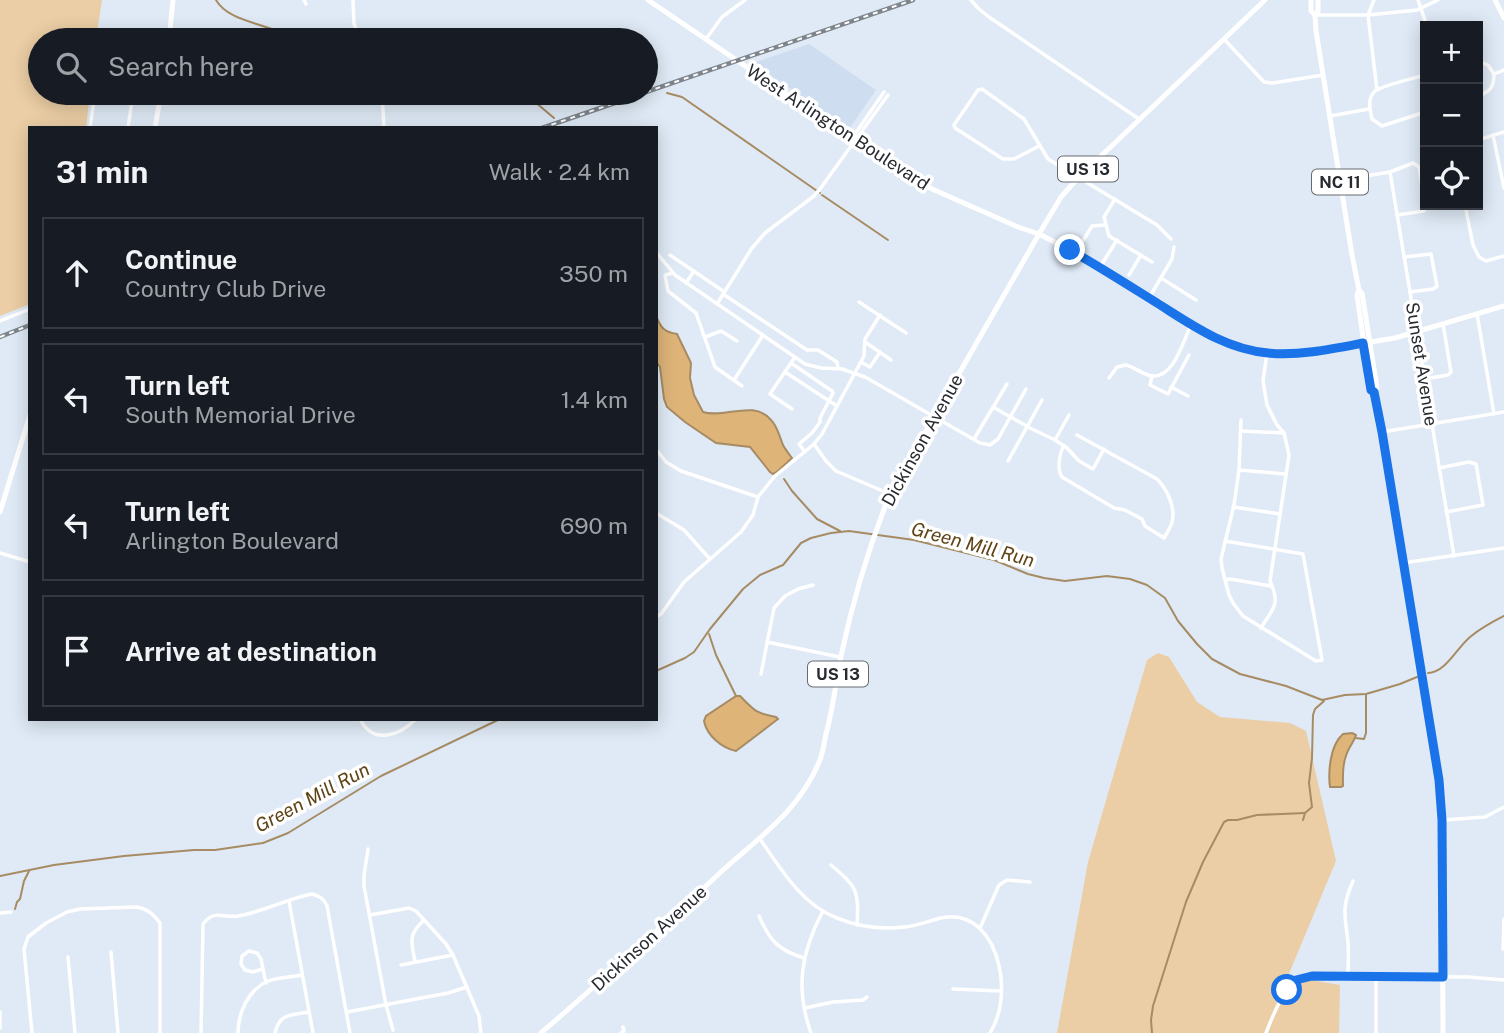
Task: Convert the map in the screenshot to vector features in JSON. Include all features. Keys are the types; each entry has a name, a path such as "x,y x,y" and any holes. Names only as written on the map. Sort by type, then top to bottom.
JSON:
{"main road":[{"path":"170,28 173,0"},
{"name":"West Arlington Boulevard","path":"648,0 854,140 932,189 1018,228 1039,234 1100,267 1191,325 1237,347 1267,353 1300,353 1367,343 1417,332 1504,306"},
{"name":"Dickinson Avenue","path":"545,1032 790,811 807,787 821,758 832,714 841,657 870,546 890,494 1039,234 1061,197 1078,177 1265,0"},
{"name":"NC 11","path":"1316,0 1318,10 1315,15 1323,75 1359,289 1357,295 1367,343 1371,390 1374,392 1382,432 1439,778 1442,820 1443,1033"},
{"path":"1495,0 1504,18"},
{"path":"155,126 159,105"},
{"path":"0,512 28,421"}],"street":[{"path":"353,0 356,28"},
{"path":"706,39 722,17 745,0"},
{"path":"971,0 989,17 1139,118"},
{"path":"1374,0 1368,15 1377,90"},
{"path":"1418,0 1425,21"},
{"path":"1315,15 1368,15 1420,8 1438,0"},
{"path":"1224,39 1264,82 1323,75"},
{"path":"1483,63 1488,65 1494,74 1494,85 1483,93"},
{"path":"1494,74 1504,70"},
{"path":"1420,77 1377,90 1371,97 1369,109 1372,119 1382,126 1420,115"},
{"path":"1039,146 1014,159 1003,159 954,126 980,89 1024,119 1048,159 1157,225 1171,239"},
{"path":"717,304 752,248 765,233 814,196 859,136 886,94"},
{"path":"90,126 93,105"},
{"path":"128,126 131,105"},
{"path":"383,105 384,126"},
{"path":"1329,116 1369,109"},
{"path":"1483,138 1504,132"},
{"path":"1493,135 1504,188"},
{"path":"1340,180 1390,172 1413,163 1419,167 1424,211 1397,215"},
{"name":"Sunset Avenue","path":"1390,172 1454,556"},
{"path":"1115,200 1104,217 1109,236 1152,262"},
{"path":"1466,210 1473,245 1479,257 1486,261 1504,256"},
{"path":"1081,244 1091,226 1105,225"},
{"path":"1100,267 1117,240"},
{"path":"1149,298 1172,260 1174,247"},
{"path":"658,254 673,273 686,283 805,363 855,373 980,443 990,445 998,439 1027,389"},
{"path":"1404,257 1431,254 1437,286 1410,292"},
{"path":"670,255 807,350 818,350 837,362 838,368"},
{"path":"1129,275 1141,255"},
{"path":"686,283 694,271"},
{"path":"673,273 665,275 668,291 694,310 713,365 742,386"},
{"path":"1161,278 1196,300"},
{"path":"859,302 906,333"},
{"path":"0,321 28,310"},
{"path":"1477,314 1494,414"},
{"path":"658,616 684,582 741,531 752,515 758,497 775,476 814,444 861,362 867,334 880,316"},
{"path":"1424,379 1448,375 1451,372 1443,324"},
{"path":"1109,378 1117,367 1126,365 1149,376 1159,376 1172,366 1191,325"},
{"path":"704,337 721,331 737,341"},
{"path":"775,343 782,333"},
{"path":"734,380 763,335"},
{"path":"865,342 891,360"},
{"path":"861,362 870,367 880,352"},
{"path":"1261,628 1276,603 1276,595 1270,581 1289,455 1284,433 1267,405 1264,392 1267,353"},
{"path":"1152,376 1150,385 1168,394 1189,355"},
{"path":"792,409 770,394 795,356"},
{"path":"790,363 833,393 820,422 799,444 805,452"},
{"path":"1172,366 1181,369"},
{"path":"785,372 837,406"},
{"path":"974,440 1007,384"},
{"path":"1171,387 1188,396"},
{"path":"1007,461 1042,400"},
{"path":"993,407 1055,440 1079,461 1093,469 1104,449"},
{"path":"1382,432 1504,412"},
{"path":"1055,440 1069,415"},
{"path":"1225,541 1303,554 1322,660 1316,661 1261,628 1242,616 1233,604 1221,559 1239,470 1241,421"},
{"path":"820,422 826,426"},
{"path":"1241,431 1284,433"},
{"path":"1064,446 1061,450 1059,473 1062,477 1114,508 1125,510 1142,519 1146,526 1164,538 1173,521 1171,501 1161,483 1077,435"},
{"path":"814,444 836,471 890,494"},
{"path":"658,452 666,462 681,471 758,497"},
{"path":"1439,468 1469,462 1476,464 1483,505 1446,512"},
{"path":"1239,470 1286,474"},
{"path":"1233,507 1280,514"},
{"path":"658,514 684,530 709,558"},
{"path":"1404,563 1504,548"},
{"path":"0,553 28,561"},
{"path":"1225,580 1268,585 1273,588"},
{"path":"761,674 774,608 785,596 813,585"},
{"path":"767,642 841,657"},
{"path":"361,721 368,730 380,736 402,731 414,721"},
{"path":"1442,820 1485,817 1504,807"},
{"path":"760,839 806,899 823,911 856,925 904,928 952,917 971,921 980,928 993,946 998,960 1002,991 996,1024 990,1033"},
{"path":"368,849 364,886 393,1030"},
{"path":"831,865 851,882 855,890 858,899 856,925"},
{"path":"980,928 999,885 1007,880 1030,882"},
{"path":"1348,976 1349,946 1344,909 1353,881"},
{"path":"201,1033 203,924 208,918 239,916 312,894 318,895 327,906 350,1033"},
{"path":"289,900 313,1033"},
{"path":"32,1033 24,949 28,937 67,912 137,907 154,914 160,923 160,1033"},
{"path":"370,915 409,908 416,911 453,954 480,1016 481,1033"},
{"path":"811,1033 807,1022 801,974 804,958 823,911"},
{"path":"0,913 11,912"},
{"path":"759,916 767,935 776,944 804,958"},
{"path":"1503,949 1504,919"},
{"path":"415,962 411,937 416,927 424,920"},
{"path":"263,969 253,972 245,970 241,964 242,956 249,951 257,953 261,959 266,983"},
{"path":"111,952 118,1033"},
{"path":"401,965 453,954"},
{"path":"68,957 75,1033"},
{"path":"238,1033 239,1018 247,999 266,983 302,975"},
{"path":"1266,1033 1275,1010 1290,985 1296,980 1312,976 1504,980"},
{"path":"1376,977 1376,1033"},
{"path":"347,1012 467,987"},
{"path":"953,989 1002,991"},
{"path":"805,1008 867,998"},
{"path":"0,1012 0,1028"},
{"path":"275,1033 277,1023 286,1016 309,1012"},
{"path":"621,1033 624,1031 623,1027"}],"shaded area":[{"path":"0,0 102,0 98,28 28,28 28,105 89,105 86,126 28,126 28,305 0,316"},
{"path":"809,44 876,90 849,129 753,63"},
{"path":"658,320 664,329 677,334 691,363 690,378 694,395 703,412 748,410 764,414 777,429 792,458 773,474 750,447 716,443 685,422 667,407 660,367"},
{"path":"1158,653 1169,657 1197,702 1220,717 1290,723 1306,731 1336,861 1288,976 1340,985 1339,1033 1057,1033 1088,862 1147,660"},
{"path":"740,696 756,711 778,719 736,751 716,740 708,732 704,721 706,716"},
{"path":"1343,734 1356,735 1345,760 1343,786 1330,787 1330,767 1335,745"}],"waterway":[{"path":"216,0 234,16 267,28"},
{"path":"667,93 682,97 820,193"},
{"path":"539,105 554,118"},
{"path":"822,195 888,240"},
{"path":"784,479 817,519 840,531"},
{"name":"Green Mill Run","path":"658,670 694,652 743,589 760,575 783,565 801,543 811,538 849,531 914,540 994,560 1044,578 1065,581 1107,576 1130,579 1147,585 1165,598 1178,621 1212,659 1240,674 1286,686 1322,700 1366,694 1417,677"},
{"name":"Green Mill Run","path":"1428,673 1440,669 1470,637 1504,616"},
{"path":"709,634 736,696"},
{"path":"1355,738 1364,739 1366,733 1366,695"},
{"path":"1303,820 1305,813 1312,807 1309,783 1313,715 1315,709 1324,701"},
{"name":"Green Mill Run","path":"0,876 54,865 124,856 215,850 263,843 288,833 381,776 496,721"},
{"path":"1152,1033 1153,1006 1186,902 1224,822 1257,815 1305,813"},
{"path":"15,909 29,871"}],"railway":[{"path":"658,88 913,0"},
{"path":"548,126 609,105"},
{"path":"0,337 28,326"}],"route":[{"path":"1070,250 1191,325 1237,347 1285,354 1363,343 1382,432 1439,780 1442,820 1443,977 1312,976 1296,980 1287,990"}]}
